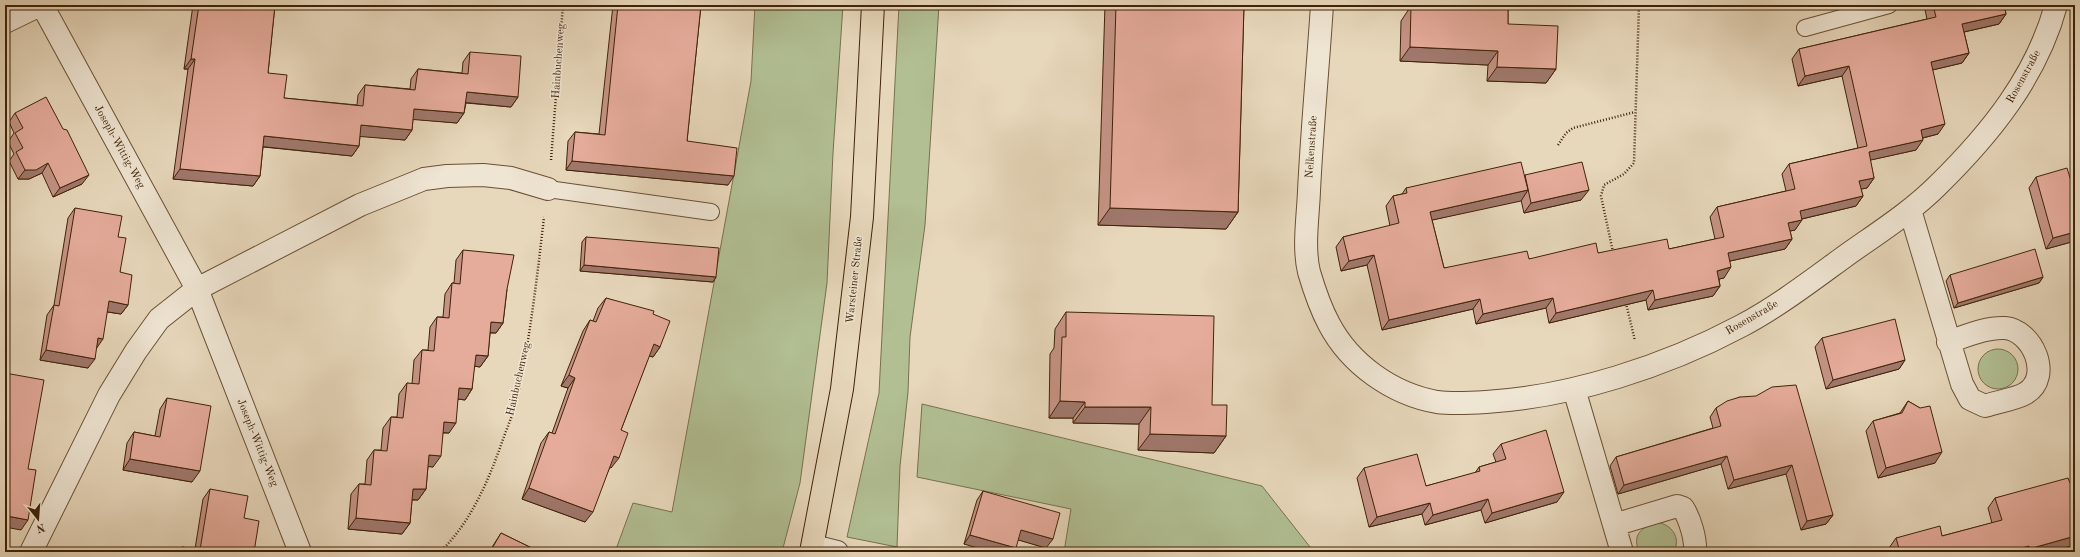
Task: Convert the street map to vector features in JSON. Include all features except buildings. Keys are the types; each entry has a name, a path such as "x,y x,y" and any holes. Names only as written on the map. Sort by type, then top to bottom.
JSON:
{"main road":[{"name":"Warsteiner Straße","path":"812,549 842,389 860,232 873,5"}],"street":[{"path":"5,22 41,5"},
{"name":"Joseph-Wittig-Weg","path":"41,5 197,289 300,552"},
{"name":"Nelkenstraße","path":"1315,288 1309,270 1307,235 1322,5"},
{"name":"Rosenstraße","path":"1315,288 1329,325 1353,358 1383,381 1400,390 1439,402 1470,403 1536,396 1574,389 1643,369 1742,326 1796,291 1910,210 1964,158 2011,103 2044,39 2056,5"},
{"path":"31,552 109,395 136,351 159,320 197,289 360,205 424,179 447,176 483,175 511,178 548,188"},
{"path":"1910,210 1948,342"},
{"path":"1574,389 1622,552"},
{"path":"1614,525 1677,506 1683,508 1686,513 1695,541 1695,552"},
{"path":"812,549 838,552"}],"lane":[{"path":"1805,28 1888,5"},
{"path":"548,188 711,212"}],"path":[{"name":"Hainbuchenweg","path":"440,552 454,539 472,511 492,471 516,401 533,315 548,188 563,5"},
{"path":"1613,253 1601,196 1604,185 1624,174 1634,162 1639,5"},
{"path":"1558,145 1566,133 1573,128 1635,112"},
{"path":"1624,297 1643,369"}],"green space":[{"path":"755,5 843,5 833,153 827,283 800,483 782,552 615,552 633,503 672,512 751,81"},
{"path":"899,5 939,5 925,225 910,337 908,392 900,466 897,547 847,537 879,393"},
{"path":"2002,349 2009,352 2015,358 2018,369 2017,377 2009,386 2002,389 1994,389 1987,386 1979,377 1978,365 1981,358 1990,350"},
{"path":"922,404 1262,486 1314,552 1064,552 1071,509 917,477"},
{"path":"1657,522 1667,526 1674,532 1676,537 1676,547 1674,552 1639,552 1637,546 1637,536 1639,532"}]}
